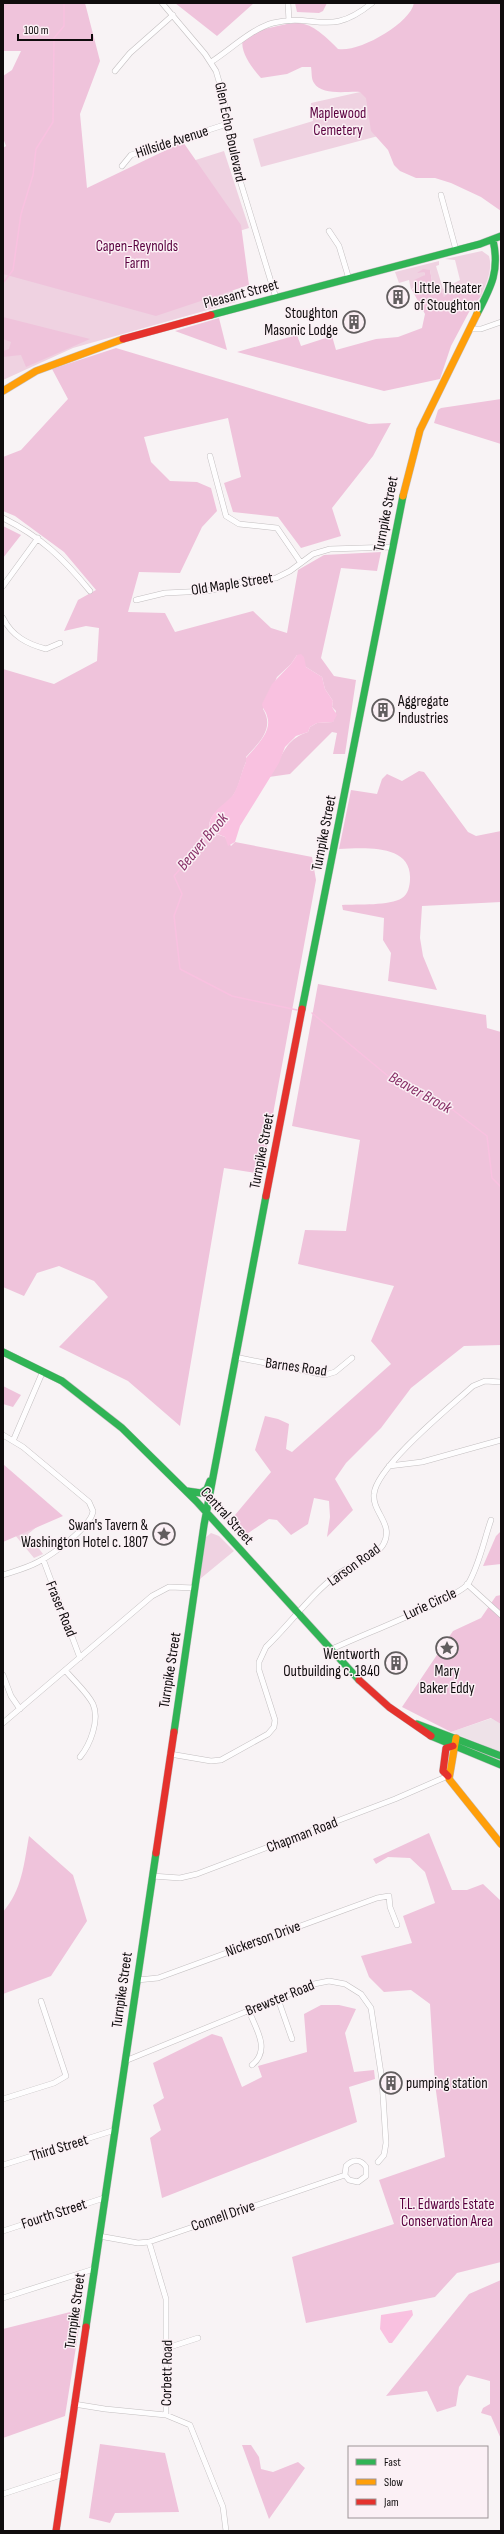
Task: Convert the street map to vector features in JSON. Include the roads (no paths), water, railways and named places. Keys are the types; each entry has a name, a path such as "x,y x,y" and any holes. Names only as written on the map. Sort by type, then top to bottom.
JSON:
{"street":[{"name":"Glen Echo Boulevard","path":"162,3 211,62 222,88 236,171 276,298"},
{"path":"288,3 290,21"},
{"path":"211,62 263,27 290,21 342,22 354,17 372,3"},
{"path":"115,71 130,54 173,15"},
{"name":"Hillside Avenue","path":"122,166 131,155 227,124"},
{"path":"441,195 456,250"},
{"path":"329,231 339,246 348,279"},
{"path":"494,240 501,236"},
{"name":"Pleasant Street","path":"3,391 36,371 94,347 494,240"},
{"name":"Turnpike Street","path":"56,2531 206,1513 235,1357 392,547 415,442 471,329 495,276 497,258 494,240"},
{"path":"471,329 481,329 501,322"},
{"path":"210,456 226,516 239,524 277,528 301,563"},
{"path":"3,518 38,538 59,554 90,591"},
{"path":"3,586 38,538"},
{"name":"Old Maple Street","path":"136,600 165,593 206,591 236,585 244,580 276,578 313,554 330,549 392,547"},
{"path":"3,618 13,632 28,643 46,649 60,644"},
{"name":"Central Street","path":"3,1352 62,1381 102,1410 186,1491 330,1650 369,1690 396,1713 429,1735 501,1766"},
{"name":"Barnes Road","path":"235,1357 325,1374 336,1372 352,1358"},
{"path":"14,1441 43,1371"},
{"name":"Larson Road","path":"298,1615 336,1575 374,1553 384,1544 386,1525 374,1501 374,1493 379,1479 389,1466 405,1448 473,1386 485,1381 501,1382"},
{"path":"3,1435 14,1441 89,1502 93,1508 90,1521 43,1559 3,1575"},
{"path":"389,1466 422,1462 501,1440"},
{"name":"Turnpike Street","path":"186,1491 198,1494 208,1486 217,1454"},
{"name":"Lurie Circle","path":"330,1650 446,1599 467,1584 491,1520"},
{"name":"Fraser Road","path":"43,1559 80,1658"},
{"path":"467,1584 501,1615"},
{"path":"3,1723 152,1596 169,1587 195,1588"},
{"path":"170,1754 211,1761 221,1760 268,1734 274,1727 275,1720 259,1662 266,1647 298,1615"},
{"path":"65,1670 88,1697 94,1709 94,1722 89,1743 80,1757"},
{"path":"3,1675 11,1696 20,1709"},
{"name":"Central Street","path":"411,1722 501,1756"},
{"path":"456,1738 453,1746 454,1754 448,1776 456,1790 501,1844"},
{"name":"Chapman Road","path":"152,1876 176,1879 197,1874 395,1799 448,1776"},
{"name":"Nickerson Drive","path":"137,1980 158,1978 372,1899 389,1896 390,1907 397,1925"},
{"name":"Brewster Road","path":"125,2061 314,1984 329,1981 354,1988 369,2004 375,2021 386,2139 385,2151 378,2162"},
{"path":"278,1999 292,2039"},
{"path":"3,2099 54,2083 66,2076 41,2001"},
{"path":"249,2011 262,2052 260,2059 252,2065"},
{"name":"Third Street","path":"3,2165 114,2130"},
{"path":"354,2160 360,2161 366,2167 366,2176 358,2182 349,2180 345,2175 346,2166 354,2160"},
{"name":"Connell Drive","path":"99,2236 138,2243 149,2242 345,2175"},
{"name":"Fourth Street","path":"3,2231 104,2198"},
{"name":"Corbett Road","path":"149,2242 166,2299 166,2415 190,2425 195,2433 223,2507 226,2531"},
{"path":"3,2298 94,2268"},
{"path":"167,2348 198,2338"},
{"path":"74,2404 105,2410 166,2415"},
{"path":"3,2494 64,2474"}],"waterway":[{"path":"3,283 13,270 21,214 33,175 36,149 53,122 54,38 64,26 64,3"},
{"name":"Beaver Brook","path":"213,831 174,876 182,894 174,916 180,969 232,996 297,1010"},
{"name":"Beaver Brook","path":"312,1013 394,1081 453,1110 487,1136 492,1178 501,1187"}],"place":[{"name":"Little Theater of Stoughton","path":"398,297"},
{"name":"Stoughton Masonic Lodge","path":"354,322"},
{"name":"Aggregate Industries","path":"383,710"},
{"name":"Swan's Tavern & Washington Hotel c. 1807","path":"164,1534"},
{"name":"Mary Baker Eddy","path":"447,1648"},
{"name":"Wentworth Outbuilding c. 1840","path":"396,1663"},
{"name":"pumping station","path":"391,2083"}],"park label":[{"name":"Maplewood Cemetery","path":"338,122"},
{"name":"Capen-Reynolds Farm","path":"137,254"},
{"name":"T.L. Edwards Estate Conservation Area","path":"447,2212"}]}
